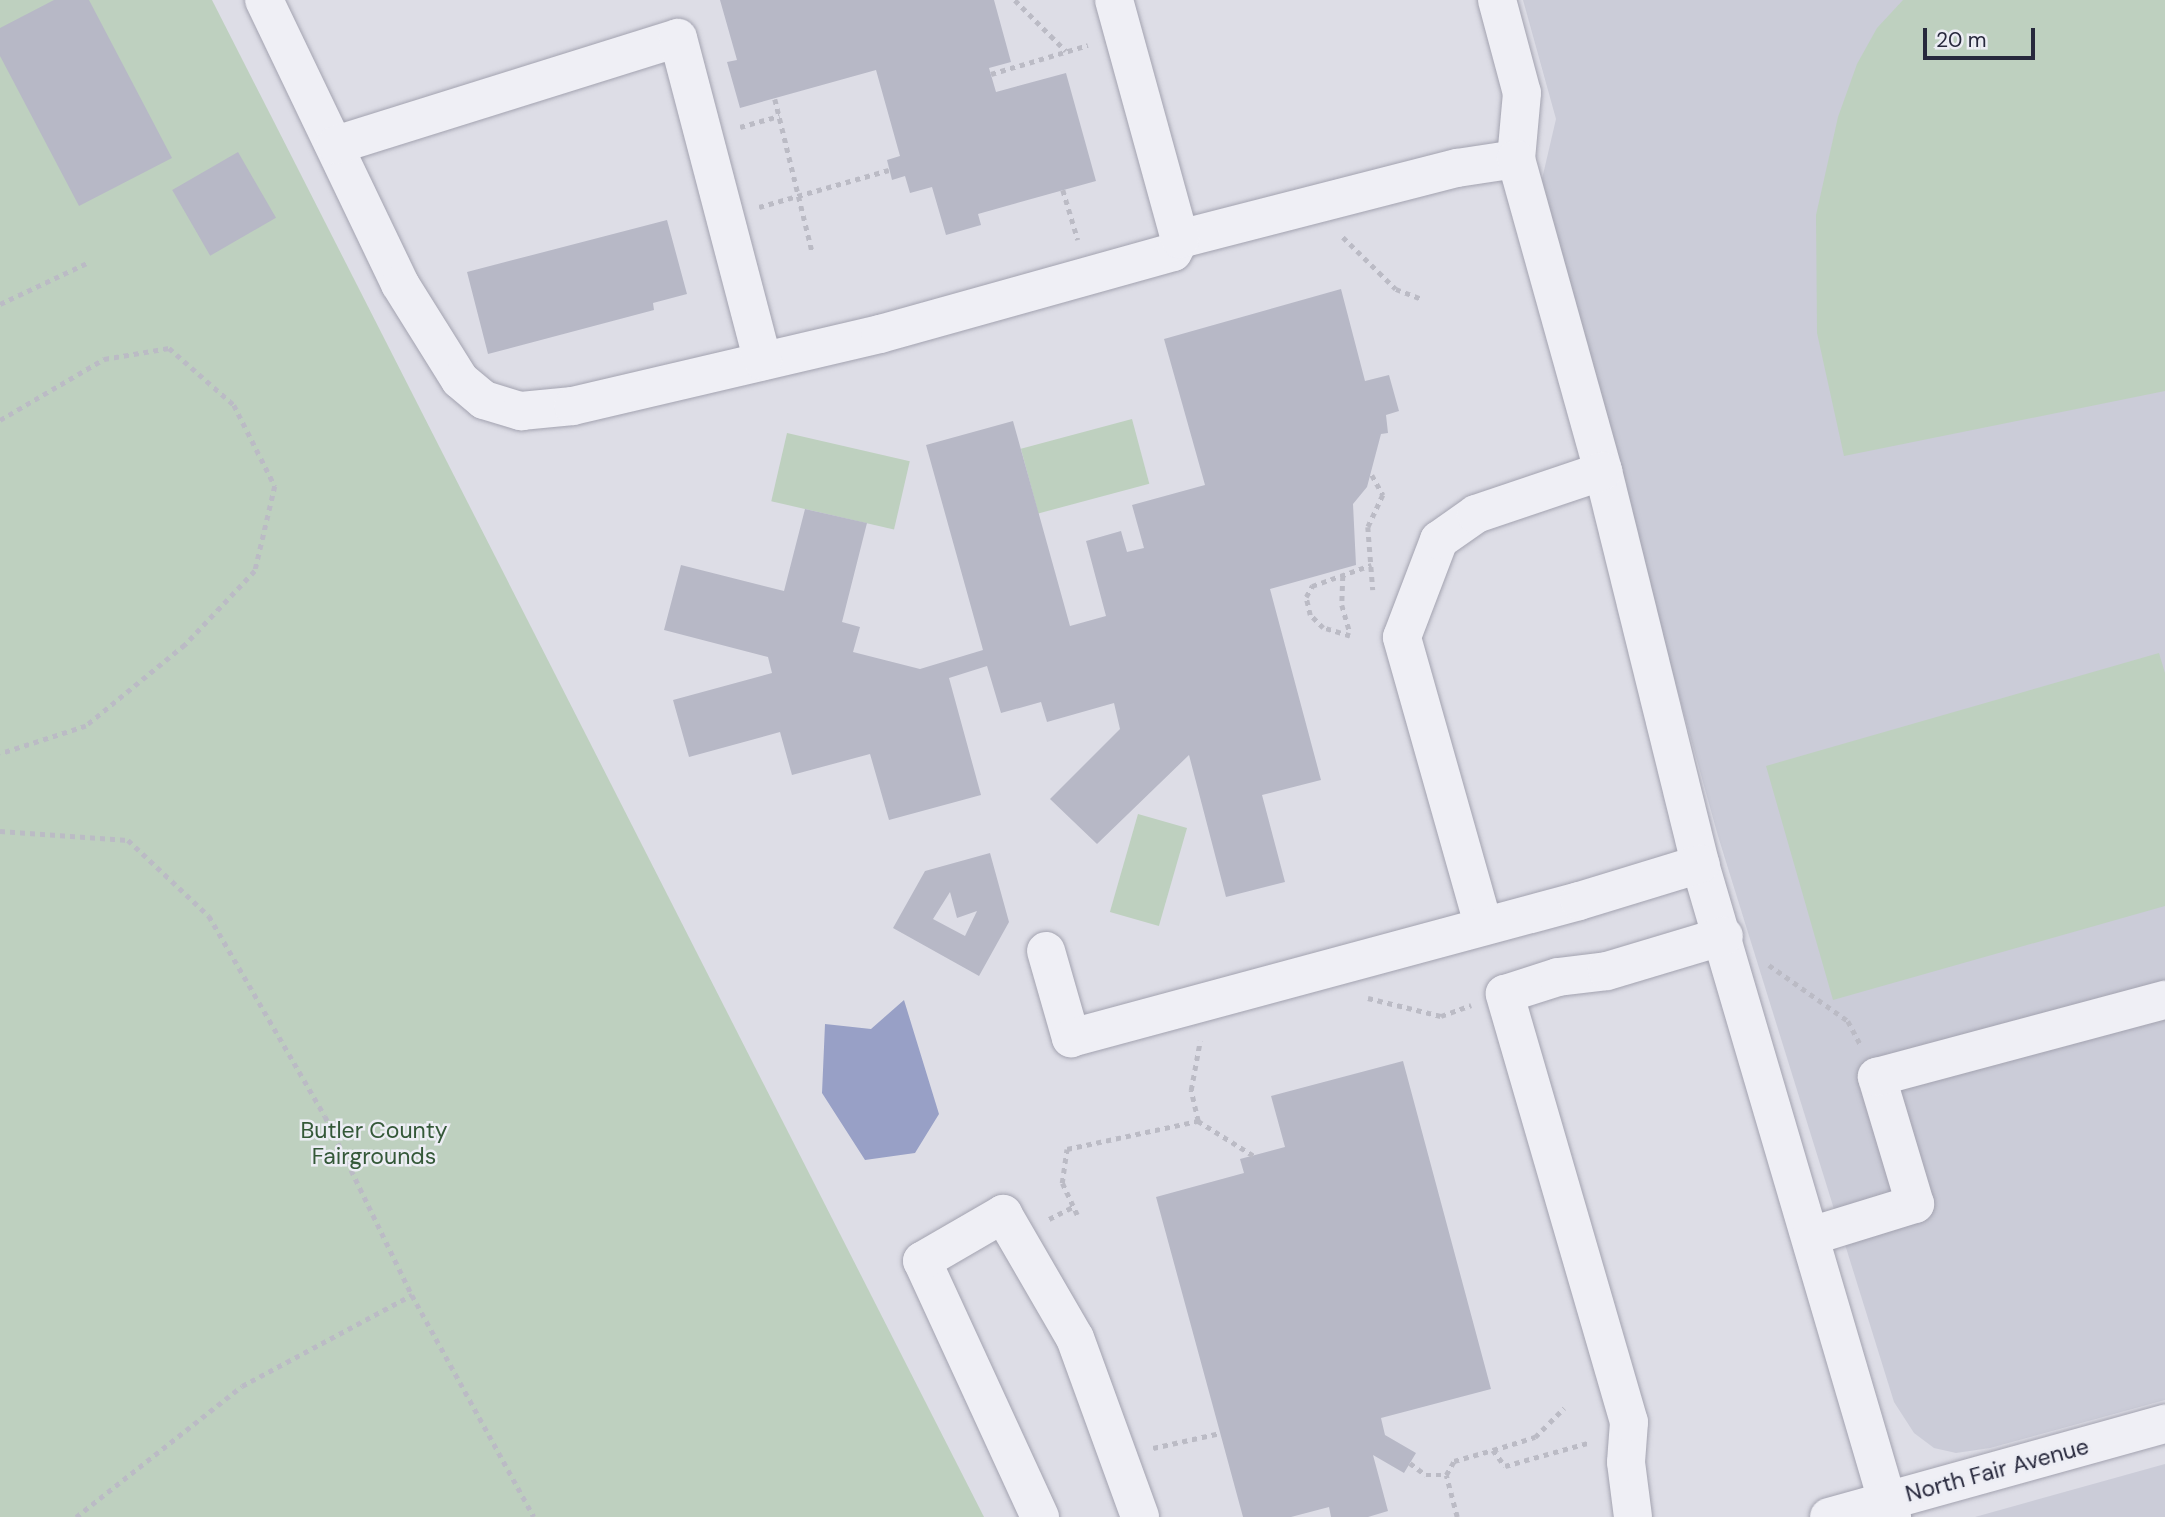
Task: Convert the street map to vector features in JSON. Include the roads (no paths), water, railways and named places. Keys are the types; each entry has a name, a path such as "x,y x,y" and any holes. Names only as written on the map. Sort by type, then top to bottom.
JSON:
{"street":[{"path":"264,0 336,145 400,284 460,380 484,400 521,411 573,406 880,334 1173,252 1180,239 1114,0"},
{"path":"1497,0 1522,93 1516,159 1603,471 1700,864 1724,936 1890,1508"},
{"path":"336,145 678,38 763,361"},
{"path":"1180,239 1457,168 1516,159"},
{"path":"1483,924 1402,637 1439,540 1476,514 1603,471"},
{"path":"1046,951 1071,1038 1700,864"},
{"path":"1633,1517 1626,1462 1629,1422 1505,994 1558,977 1608,971 1724,936"},
{"path":"1811,1236 1915,1204 1877,1077 2165,1000"},
{"path":"1041,1517 922,1261 1003,1214 1075,1338 1140,1517"},
{"name":"North Fair Avenue","path":"1829,1517 1890,1508 2165,1424"}],"water":[{"path":"904,1000 939,1114 915,1153 865,1160 822,1093 825,1024 871,1029"}],"park label":[{"name":"Butler County Fairgrounds","path":"374,1143"}]}
